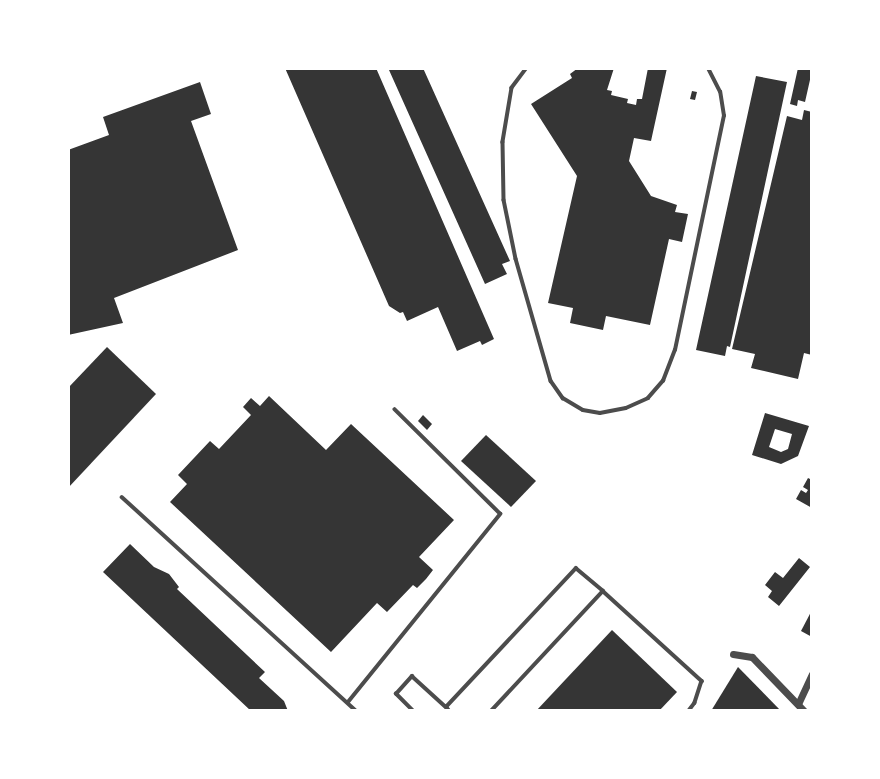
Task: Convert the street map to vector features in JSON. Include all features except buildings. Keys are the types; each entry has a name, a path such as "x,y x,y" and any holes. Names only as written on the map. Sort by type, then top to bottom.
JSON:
{"street":[{"path":"733,654 752,657 804,711"},
{"path":"798,704 812,674"}],"lane":[{"path":"527,68 512,88 503,142 504,200 516,259 551,381 562,398 583,410 600,413 626,408 648,398 663,381 675,350 724,116 720,92 708,68"},
{"path":"348,702 500,514 396,410"},
{"path":"122,497 356,711"},
{"path":"413,711 396,694 412,676 447,709 576,568 702,681 695,703 689,711"},
{"path":"491,711 603,592"}]}
